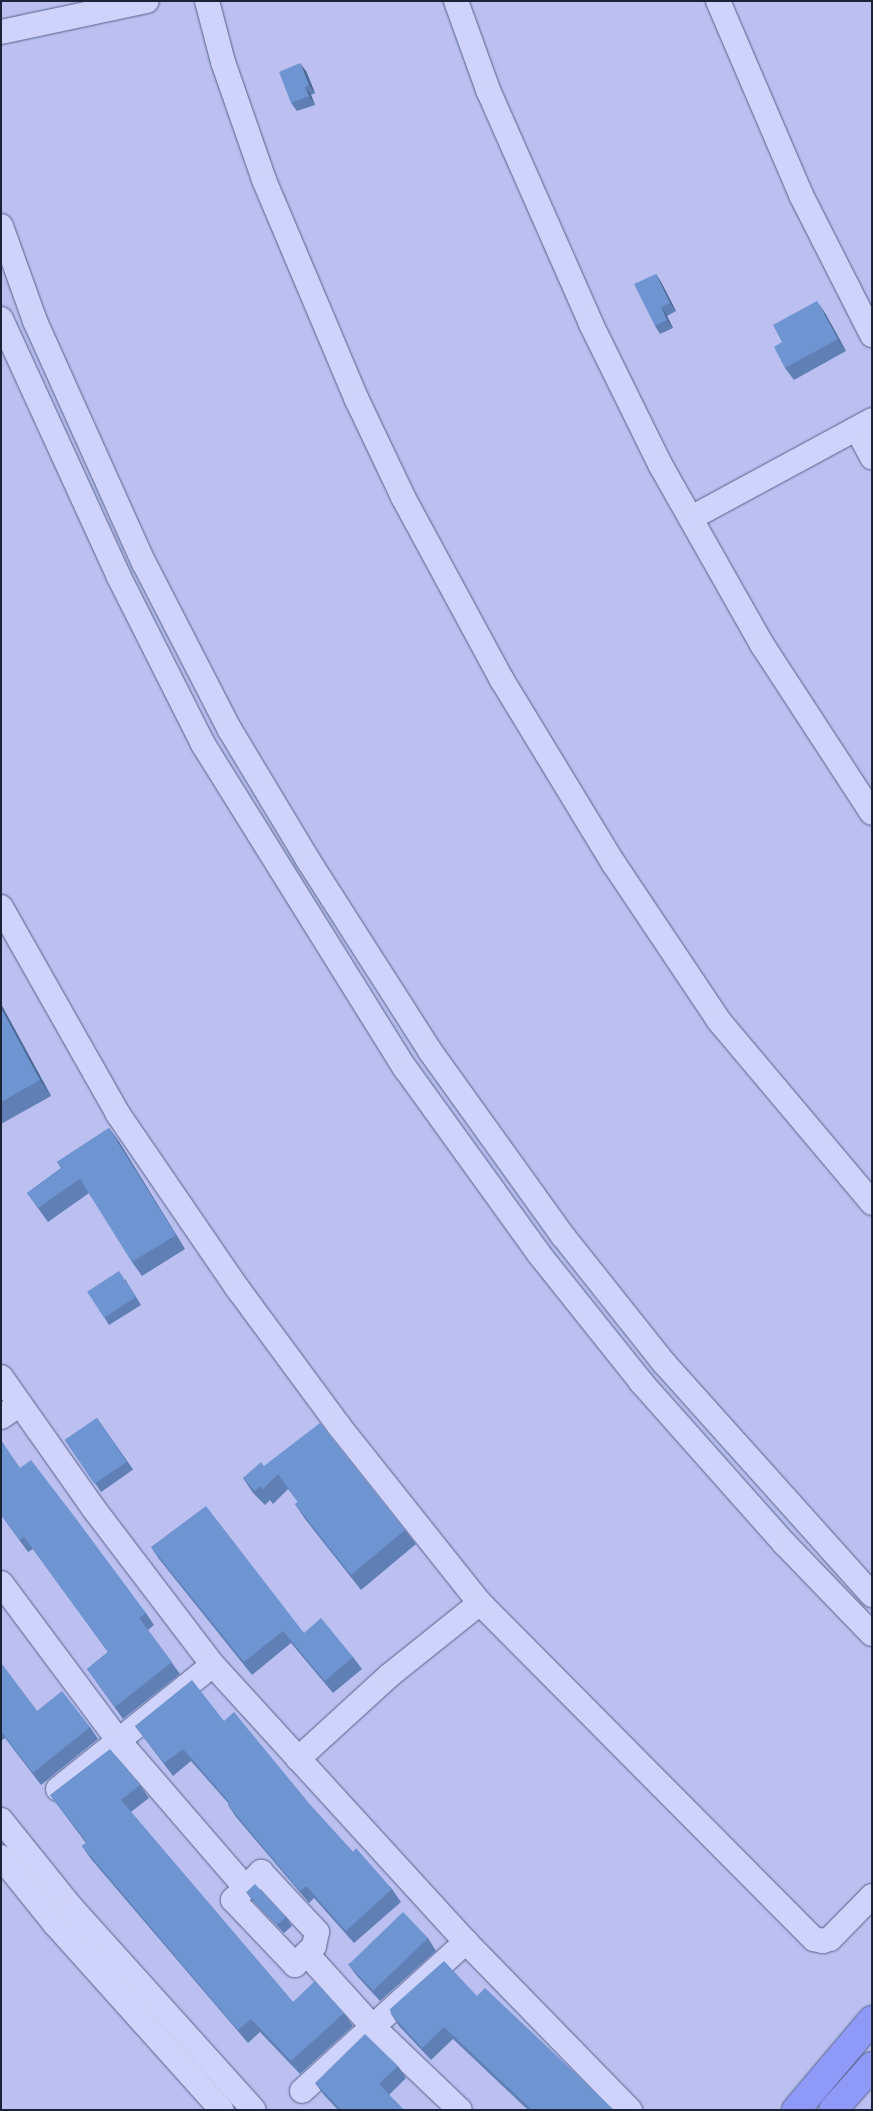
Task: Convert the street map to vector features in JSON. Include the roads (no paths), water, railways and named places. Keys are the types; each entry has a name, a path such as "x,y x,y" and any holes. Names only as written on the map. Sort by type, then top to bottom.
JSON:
{"main road":[{"path":"796,2110 872,2020"},
{"path":"833,2110 872,2066"}],"street":[{"path":"1,32 147,1"},
{"path":"207,1 223,62 264,180 356,400 403,497 497,672 614,864 719,1022 872,1203"},
{"path":"456,1 488,90 591,324 661,466 763,646 872,813"},
{"path":"718,1 801,195 872,334"},
{"path":"1,226 34,321 144,563 230,730 314,868 430,1051 562,1236 664,1363 872,1595"},
{"path":"1,318 118,575 203,744 405,1068 539,1254 641,1382 785,1544 872,1634"},
{"path":"691,518 864,424 872,457"},
{"path":"1,907 118,1114 205,1242 340,1426 480,1603 814,1939 823,1942 830,1939 872,1896"},
{"path":"1,1377 10,1411 94,1509 213,1665 466,1942 630,2110"},
{"path":"1,1583 118,1740 245,1887"},
{"path":"298,1759 390,1675 480,1603"},
{"path":"58,1789 213,1665"},
{"path":"1,1820 72,1907 254,2110"},
{"path":"1,1857 54,1923 215,2103 225,2078"},
{"path":"261,1872 317,1932 316,1942 307,1954 294,1965 233,1900 261,1872"},
{"path":"302,2091 466,1942"},
{"path":"307,1954 373,2026 460,2110"}]}
